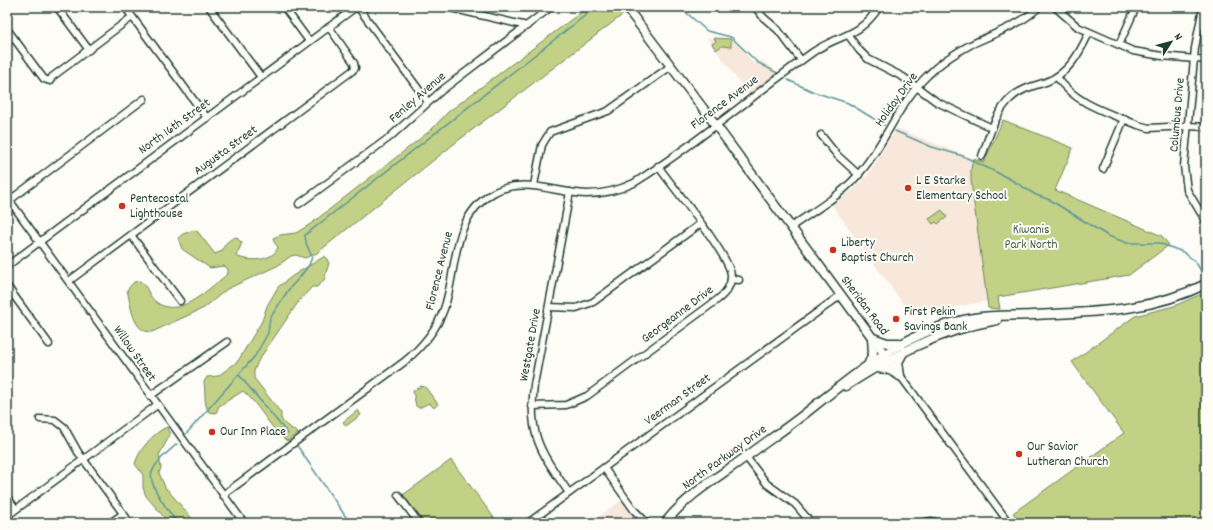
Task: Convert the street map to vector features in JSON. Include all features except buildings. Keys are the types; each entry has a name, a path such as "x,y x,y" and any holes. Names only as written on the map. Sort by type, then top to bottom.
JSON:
{"main road":[{"name":"Sheridan Road","path":"626,7 715,124 886,356"},
{"name":"North Parkway Drive","path":"665,523 686,501 871,366 903,347 957,329 994,321 1034,315 1136,308 1170,299 1206,285"},
{"path":"872,337 887,344 903,347 898,362 900,376 888,368 871,366 873,353 872,337"}],"street":[{"path":"57,7 89,50"},
{"path":"125,7 207,118"},
{"path":"209,7 261,78"},
{"path":"284,7 309,41"},
{"path":"357,7 428,102"},
{"name":"North 16th Street","path":"7,266 309,41 357,7"},
{"path":"446,7 472,10 527,26"},
{"name":"Fenley Avenue","path":"299,204 400,128 428,102 551,7"},
{"path":"755,7 781,33 801,60"},
{"name":"Florence Avenue","path":"223,495 404,362 421,346 435,328 443,310 448,294 459,237 469,215 479,204 498,191 517,185 534,185 570,192 594,194 617,190 634,183 801,60 823,46 849,36 863,26 879,7"},
{"name":"Holiday Drive","path":"791,227 845,188 859,175 902,107 917,87 931,73 951,57 970,46 1018,24 1039,7"},
{"path":"1055,7 1074,25 1089,33 1143,54 1206,60"},
{"path":"1119,45 1136,7"},
{"name":"Columbus Drive","path":"1203,7 1195,42 1184,166 1186,185 1192,200 1205,220"},
{"path":"7,30 44,79 50,81 52,77 132,17"},
{"name":"Augusta Street","path":"69,280 352,72 355,65 329,27"},
{"path":"982,156 992,128 1003,107 1014,95 1022,90 1057,77 1073,62 1089,33"},
{"path":"849,36 859,50 868,59 904,77 937,102 992,128"},
{"path":"534,185 542,145 550,132 608,111 671,66"},
{"path":"1057,77 1075,98 1149,128 1188,126 1206,128"},
{"path":"8,198 144,99"},
{"path":"1103,169 1124,119"},
{"path":"821,136 837,156 859,175"},
{"path":"658,166 725,258 731,273 731,278 739,280"},
{"name":"Westgate Drive","path":"569,493 540,450 533,427 532,406 570,192"},
{"name":"Willow Street","path":"8,198 69,280 150,396 244,523"},
{"path":"549,307 576,308 593,302 700,224"},
{"path":"131,235 180,302"},
{"name":"Georgeanne Drive","path":"532,406 566,405 588,396 717,300 726,292 731,278"},
{"path":"7,286 49,344"},
{"name":"Veerman Street","path":"528,523 841,295"},
{"path":"150,396 227,342"},
{"name":"Sheridan Road","path":"886,356 1009,523"},
{"path":"7,516 157,405"},
{"path":"40,419 55,420 62,424 84,460 130,523"},
{"path":"746,457 767,484 794,504 808,518"},
{"path":"604,468 634,510 647,523"},
{"path":"398,495 419,523"},
{"path":"7,497 16,509"},
{"path":"110,523 123,514"},
{"path":"921,523 931,521 940,523"}],"shaded area":[{"path":"707,38 731,38 740,46 754,64 761,60 779,73 749,95"},
{"path":"897,128 973,159 971,181 987,301 911,315 832,205 857,186 868,175"},
{"path":"622,500 633,514 643,523 590,523"}],"green space":[{"path":"588,7 621,7 625,13 459,140 317,253 305,258 296,255 291,256 277,266 227,289 204,308 152,332 145,331 136,323 131,310 127,290 134,282 140,281 143,283 151,297 156,302 164,306 171,307 187,304 194,300 228,273 228,269 224,266 210,268 182,249 178,238 183,234 194,230 198,232 215,254 222,251 227,242 236,237 242,243 236,256 253,260 271,256 278,247 273,238 280,235 296,233 312,223 431,130 448,112"},
{"path":"714,38 731,39 731,47 722,46 716,50 712,44 716,41"},
{"name":"Kiwanis Park North","path":"1003,120 1073,148 1055,190 1162,236 1169,245 1129,275 998,297 1000,309 988,308 971,181 971,169 973,159 984,162"},
{"path":"942,210 947,217 938,224 936,222 933,224 929,219"},
{"path":"325,256 329,263 324,280 317,287 312,287 299,301 258,361 254,371 254,378 281,413 284,423 298,433 287,441 275,430 255,403 243,391 219,406 216,413 209,412 205,401 204,382 207,377 218,376 238,361 262,321 267,306 278,287 294,275"},
{"path":"1206,292 1206,523 1020,523 1013,513 1124,433 1072,362 1135,316 1174,306"},
{"path":"421,386 425,387 438,404 434,408 429,403 419,408 416,406 413,391"},
{"path":"358,410 361,415 346,426 343,422"},
{"path":"167,427 170,435 159,455 161,468 159,473 165,487 196,523 169,523 146,496 143,488 143,475 135,464 139,453 147,442 162,429"},
{"path":"451,460 498,523 424,523 403,495"}],"waterway":[{"path":"186,434 255,356 268,333 270,318 289,289 309,265 312,257 306,243 305,235 596,7"},
{"path":"680,7 707,31 731,37 757,62 777,73"},
{"path":"788,80 814,92 848,103 884,125"},
{"path":"895,131 932,147 963,156 1010,179 1036,195 1050,200 1108,236 1127,243 1159,243 1183,252 1195,261 1206,279"},
{"path":"239,375 288,434"},
{"path":"177,444 163,456 152,472 151,477 156,491 177,523"},
{"path":"298,447 350,523"}],"place":[{"name":"L E Starke Elementary School","path":"908,188"},
{"name":"Pentecostal Lighthouse","path":"122,206"},
{"name":"Liberty Baptist Church","path":"833,250"},
{"name":"First Pekin Savings Bank","path":"896,319"},
{"name":"Our Inn Place","path":"212,432"},
{"name":"Our Savior Lutheran Church","path":"1019,454"}]}
